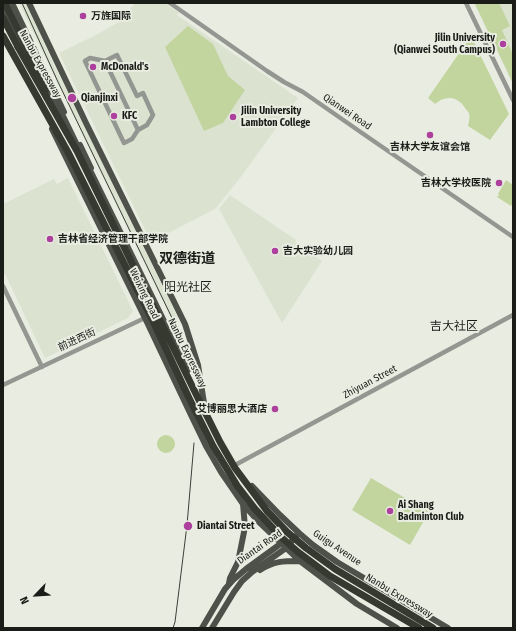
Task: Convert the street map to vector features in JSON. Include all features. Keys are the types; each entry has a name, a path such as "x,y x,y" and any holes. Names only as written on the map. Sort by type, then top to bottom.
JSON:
{"highway":[{"path":"5,3 77,151"},
{"name":"Nanbu Expressway","path":"3,18 77,151 217,435 235,468 267,511 287,532 306,548 335,569 433,628"},
{"name":"Nanbu Expressway","path":"3,36 69,154 151,317 213,446 238,487 254,508 298,552 330,576 419,628"},
{"path":"3,41 12,53"}],"main road":[{"path":"12,3 66,114 106,202"},
{"name":"Weixing Road","path":"29,3 185,324 198,366 204,403"},
{"name":"Weixing Road","path":"3,10 19,41 62,114 204,403 236,464 247,480 299,533"},
{"name":"Weixing Road","path":"3,41 44,113 206,446 221,472 243,504 284,546"},
{"path":"228,585 238,562 245,527 243,504"},
{"name":"Diantai Road","path":"212,628 242,581 299,533"},
{"name":"Guigu Avenue","path":"299,533 337,562 448,628"},
{"path":"284,546 300,561 357,604 397,628"},
{"name":"Diantai Road","path":"202,628 228,585 246,569 284,546"},
{"path":"242,581 264,567 276,562 300,561"}],"street":[{"name":"Qianwei Road","path":"170,3 267,71 303,92 356,128 513,237"},
{"path":"466,3 513,100"},
{"path":"117,55 137,96 142,93 152,115 147,125 138,130 132,139 124,143 84,61 90,58 105,61 117,55"},
{"path":"105,61 138,130"},
{"path":"3,286 42,367"},
{"name":"前进西街","path":"3,385 159,311"},
{"name":"Zhiyuan Street","path":"236,464 513,315"}],"shaded area":[{"path":"19,3 26,3 52,61 178,318 172,320"},
{"name":"Jilin University Lambton College","path":"135,3 165,3 179,13 177,15 298,98 240,178 215,209 151,242 59,53 119,22"},
{"name":"Jilin University (Qianwei South Campus)","path":"474,3 513,3 513,85"},
{"name":"吉林省经济管理干部学院","path":"68,178 133,311 128,318 45,358 5,274 3,275 3,204 54,179 57,184"},
{"name":"吉大实验幼儿园","path":"230,195 296,240 295,242 322,261 282,323 219,209"}],"green space":[{"name":"Jilin University (Qianwei South Campus)","path":"499,3 510,26 502,30 513,55 513,83 475,4"},
{"path":"188,26 213,44 228,76 245,90 223,123 204,131 165,47"},
{"path":"471,36 509,114 490,140 468,126 469,113 459,101 447,98 435,104 428,98"},
{"path":"506,180 513,185 513,203 511,206 497,197"},
{"path":"166,435 172,438 175,444 172,450 166,453 160,450 157,444 160,438"},
{"name":"Ai Shang Badminton Club","path":"371,478 429,512 410,545 352,510"}],"tram line":[{"path":"22,3 58,82 173,320"},
{"path":"173,628 187,525 194,443"}],"place":[{"name":"万旌国际","path":"83,16"},
{"name":"Jilin University (Qianwei South Campus)","path":"503,44"},
{"name":"McDonald's","path":"93,67"},
{"name":"Qianjinxi","path":"72,98"},
{"name":"KFC","path":"114,116"},
{"name":"Jilin University Lambton College","path":"233,117"},
{"name":"吉林大学友谊会馆","path":"430,135"},
{"name":"吉林大学校医院","path":"499,183"},
{"name":"吉林省经济管理干部学院","path":"50,239"},
{"name":"吉大实验幼儿园","path":"275,251"},
{"name":"艾博丽思大酒店","path":"275,409"},
{"name":"Ai Shang Badminton Club","path":"390,511"},
{"name":"Diantai Street","path":"188,526"}],"district":[{"name":"双德街道","path":"187,259"},
{"name":"阳光社区","path":"188,288"},
{"name":"吉大社区","path":"454,327"}]}
